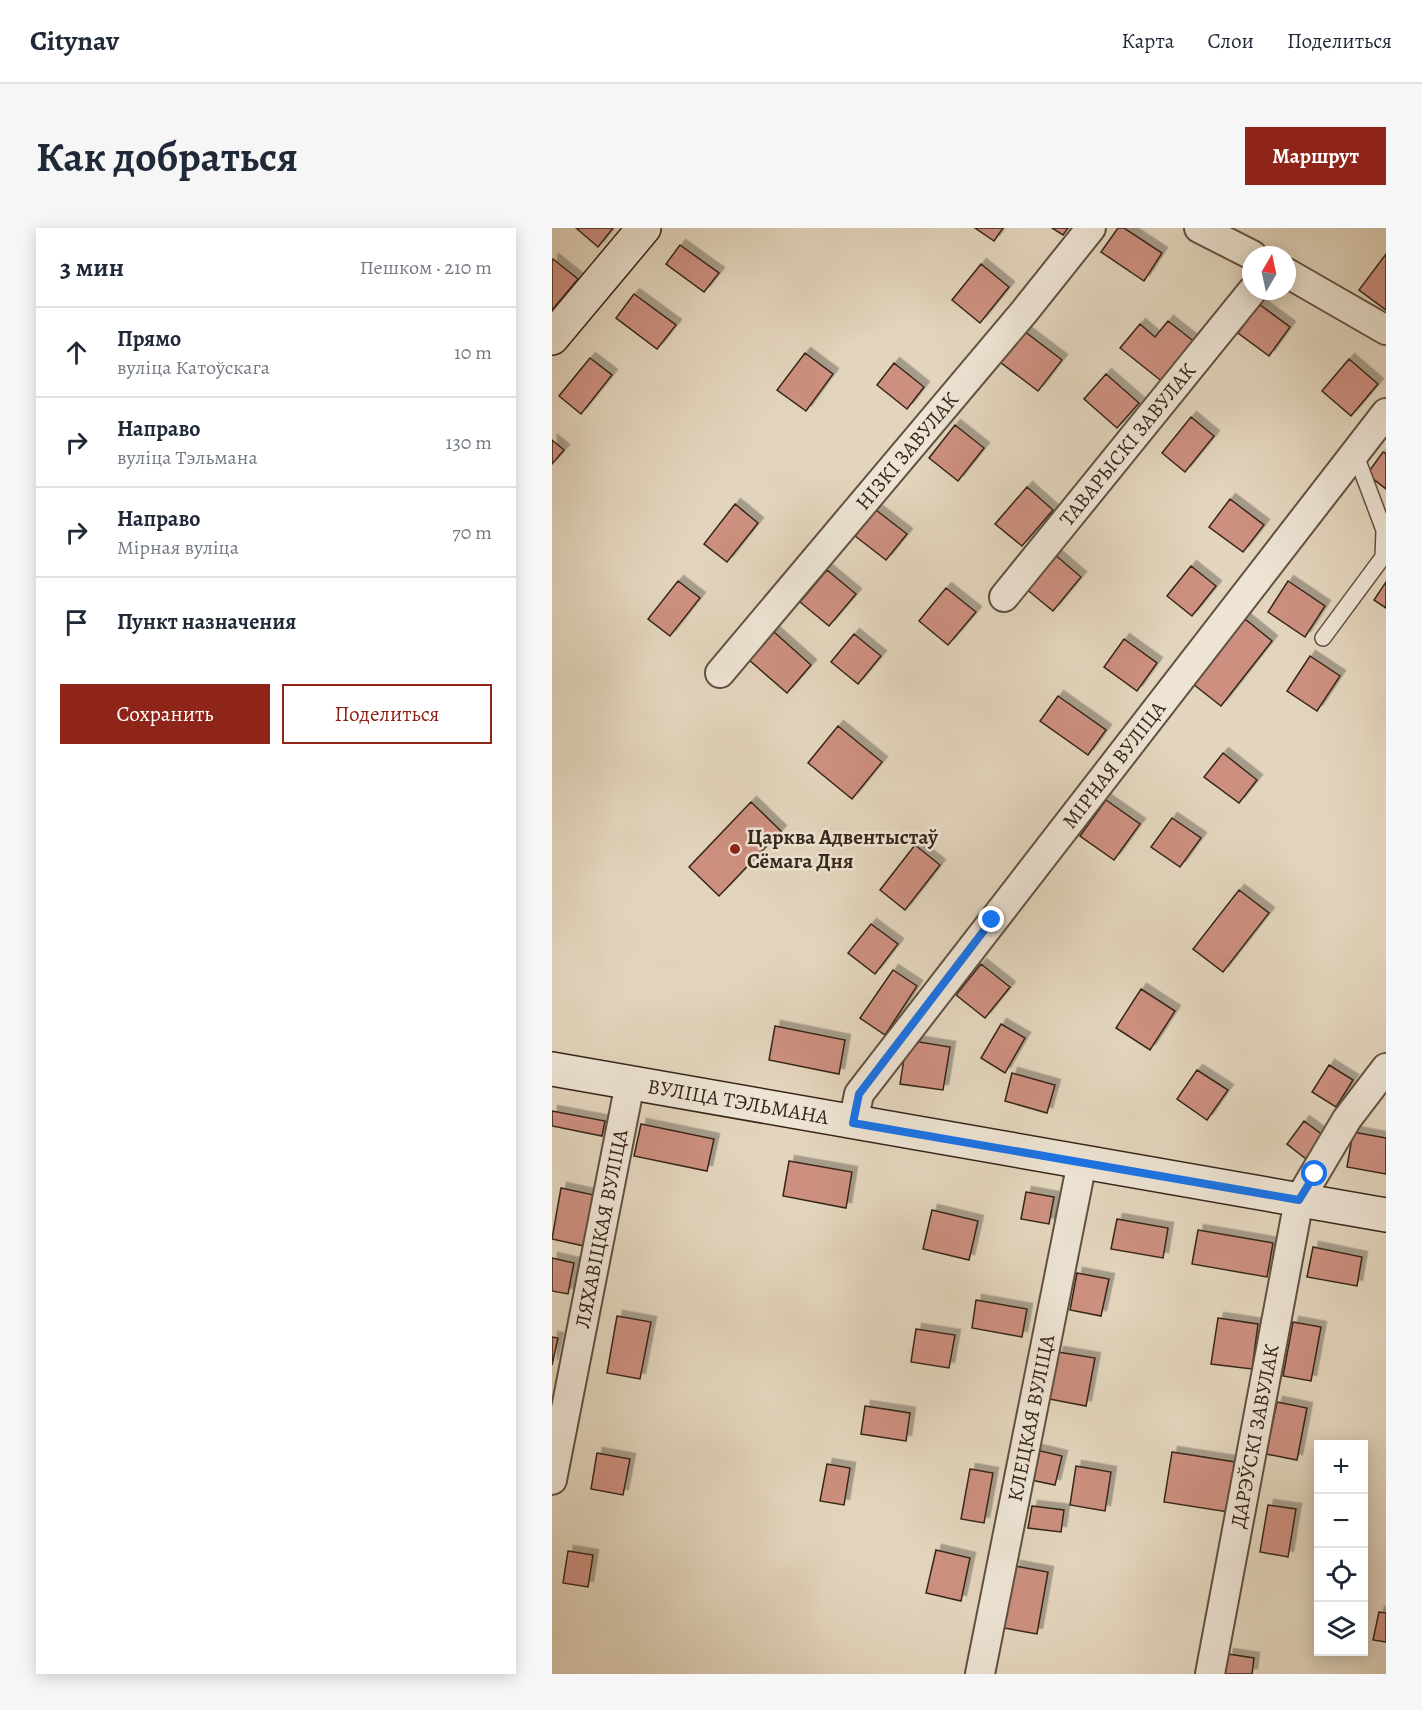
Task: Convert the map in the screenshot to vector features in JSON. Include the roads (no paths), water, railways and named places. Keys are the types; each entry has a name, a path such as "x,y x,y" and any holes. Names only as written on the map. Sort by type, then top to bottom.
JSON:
{"main road":[{"path":"552,338 644,228"},
{"name":"ВУЛІЦА ТЭЛЬМАНА","path":"552,1069 1386,1215"}],"street":[{"name":"НІЗКІ ЗАВУЛАК","path":"720,673 1024,312 1091,228"},
{"path":"1199,228 1242,250"},
{"path":"1296,278 1386,330"},
{"name":"ТАВАРЫСКІ ЗАВУЛАК","path":"1004,597 1245,300"},
{"name":"МІРНАЯ ВУЛІЦА","path":"853,1123 859,1094 1386,413"},
{"path":"1299,1200 1347,1119 1386,1068"},
{"name":"ЛЯХАВІЦКАЯ ВУЛІЦА","path":"552,1480 630,1083"},
{"name":"КЛЕЦКАЯ ВУЛІЦА","path":"980,1674 1082,1162"},
{"name":"ДАРЭЎСКІ ЗАВУЛАК","path":"1210,1674 1299,1200"}],"lane":[{"path":"1323,639 1383,557 1384,530 1355,453"}],"place":[{"name":"Царква Адвентыстаў Сёмага Дня","path":"735,849"}]}
